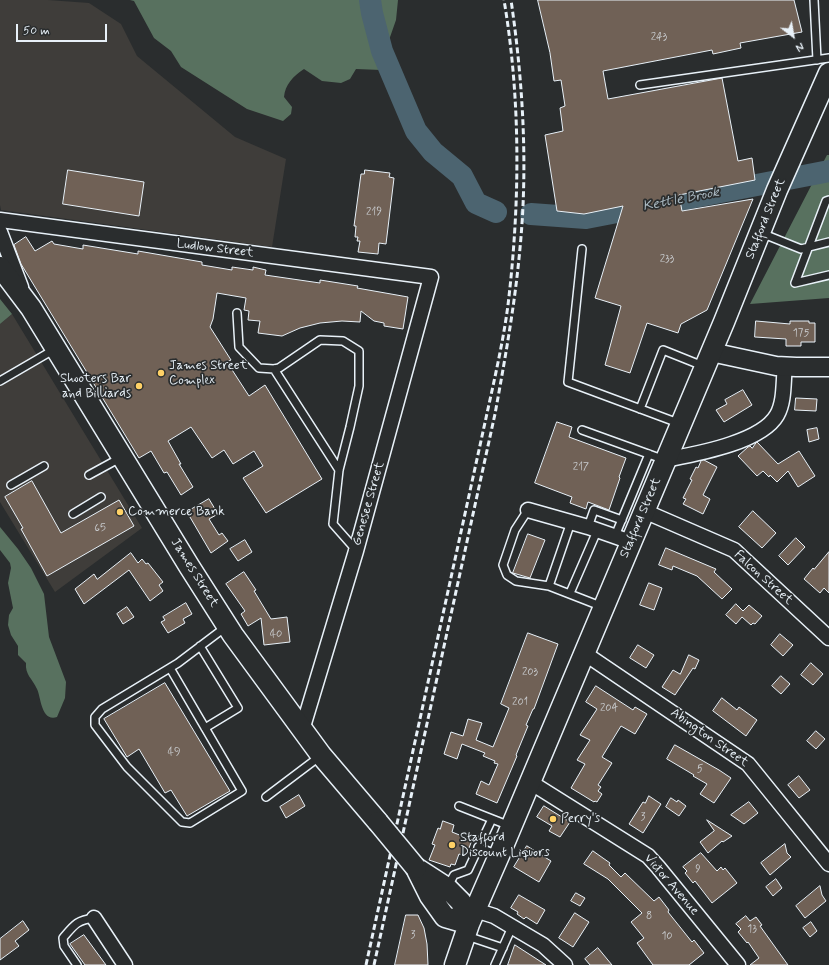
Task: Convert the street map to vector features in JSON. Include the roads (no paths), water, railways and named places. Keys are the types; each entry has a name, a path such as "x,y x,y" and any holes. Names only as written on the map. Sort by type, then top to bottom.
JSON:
{"main road":[{"name":"Stafford Street","path":"455,965 470,923 604,607 623,539 657,457 681,424 785,172 823,66"},
{"path":"0,267 26,300"},
{"name":"James Street","path":"26,300 227,626 321,755 416,868 430,896 445,917 470,923"},
{"name":"James Street","path":"416,868 447,888 461,902 470,923"}],"street":[{"name":"Ludlow Street","path":"0,220 431,277"},
{"name":"James Street","path":"0,232 26,300"},
{"name":"Genesee Street","path":"302,730 356,551 431,277"},
{"path":"708,360 785,366 829,367"},
{"path":"657,457 717,449 748,438 768,425 777,415 782,403 785,366"},
{"name":"Falcon Street","path":"638,503 734,550 829,638"},
{"path":"528,510 623,539"},
{"name":"Abington Street","path":"584,653 748,764 829,864"},
{"name":"Victor Avenue","path":"530,782 648,856 738,965"},
{"path":"470,923 494,916 543,945 565,965"},
{"path":"94,918 125,965"}],"lane":[{"path":"814,0 823,66"},
{"path":"640,85 823,66 829,58"},
{"path":"829,200 826,201 795,283 829,274"},
{"path":"760,232 801,249 829,242"},
{"path":"582,249 568,382 681,424"},
{"path":"237,313 239,347 258,368 279,368 320,340 343,341 360,351 359,386 339,470 333,524 356,551"},
{"path":"0,381 56,348"},
{"path":"640,408 663,350 708,360"},
{"path":"274,369 339,470"},
{"path":"582,430 657,457"},
{"path":"89,476 123,457"},
{"path":"11,485 44,466"},
{"path":"73,514 101,497"},
{"path":"623,539 622,520 638,503"},
{"path":"528,510 516,530 503,565 507,575 516,581 549,586 604,607"},
{"path":"570,593 593,529 594,510 622,520"},
{"path":"549,586 571,522"},
{"path":"170,668 242,791 190,823 182,822 128,768 95,725 95,717 102,709 170,668 227,626"},
{"path":"200,646 238,708 205,728"},
{"path":"266,797 321,755"},
{"path":"460,806 512,826"},
{"path":"447,888 454,876 468,870 492,818"},
{"path":"478,847 499,856"},
{"path":"77,965 64,946 63,938 71,928 82,919 94,918"},
{"path":"470,923 503,948"},
{"path":"495,965 512,927"}],"waterway":[{"name":"Kettle Brook","path":"370,0 382,51 416,131 433,152 462,176 476,203 496,212"},
{"name":"Kettle Brook","path":"531,214 586,218 829,171"}],"railway":[{"path":"366,965 504,333 515,229 517,152 516,114 510,38 504,0"},
{"path":"374,965 495,414 513,311 522,217 524,155 519,62 511,0"}],"place":[{"name":"James Street Complex","path":"161,373"},
{"name":"Shooters Bar and Billiards","path":"139,386"},
{"name":"Commerce Bank","path":"120,512"},
{"name":"Perry's","path":"553,819"},
{"name":"Stafford Discount Liquors","path":"452,845"}]}
